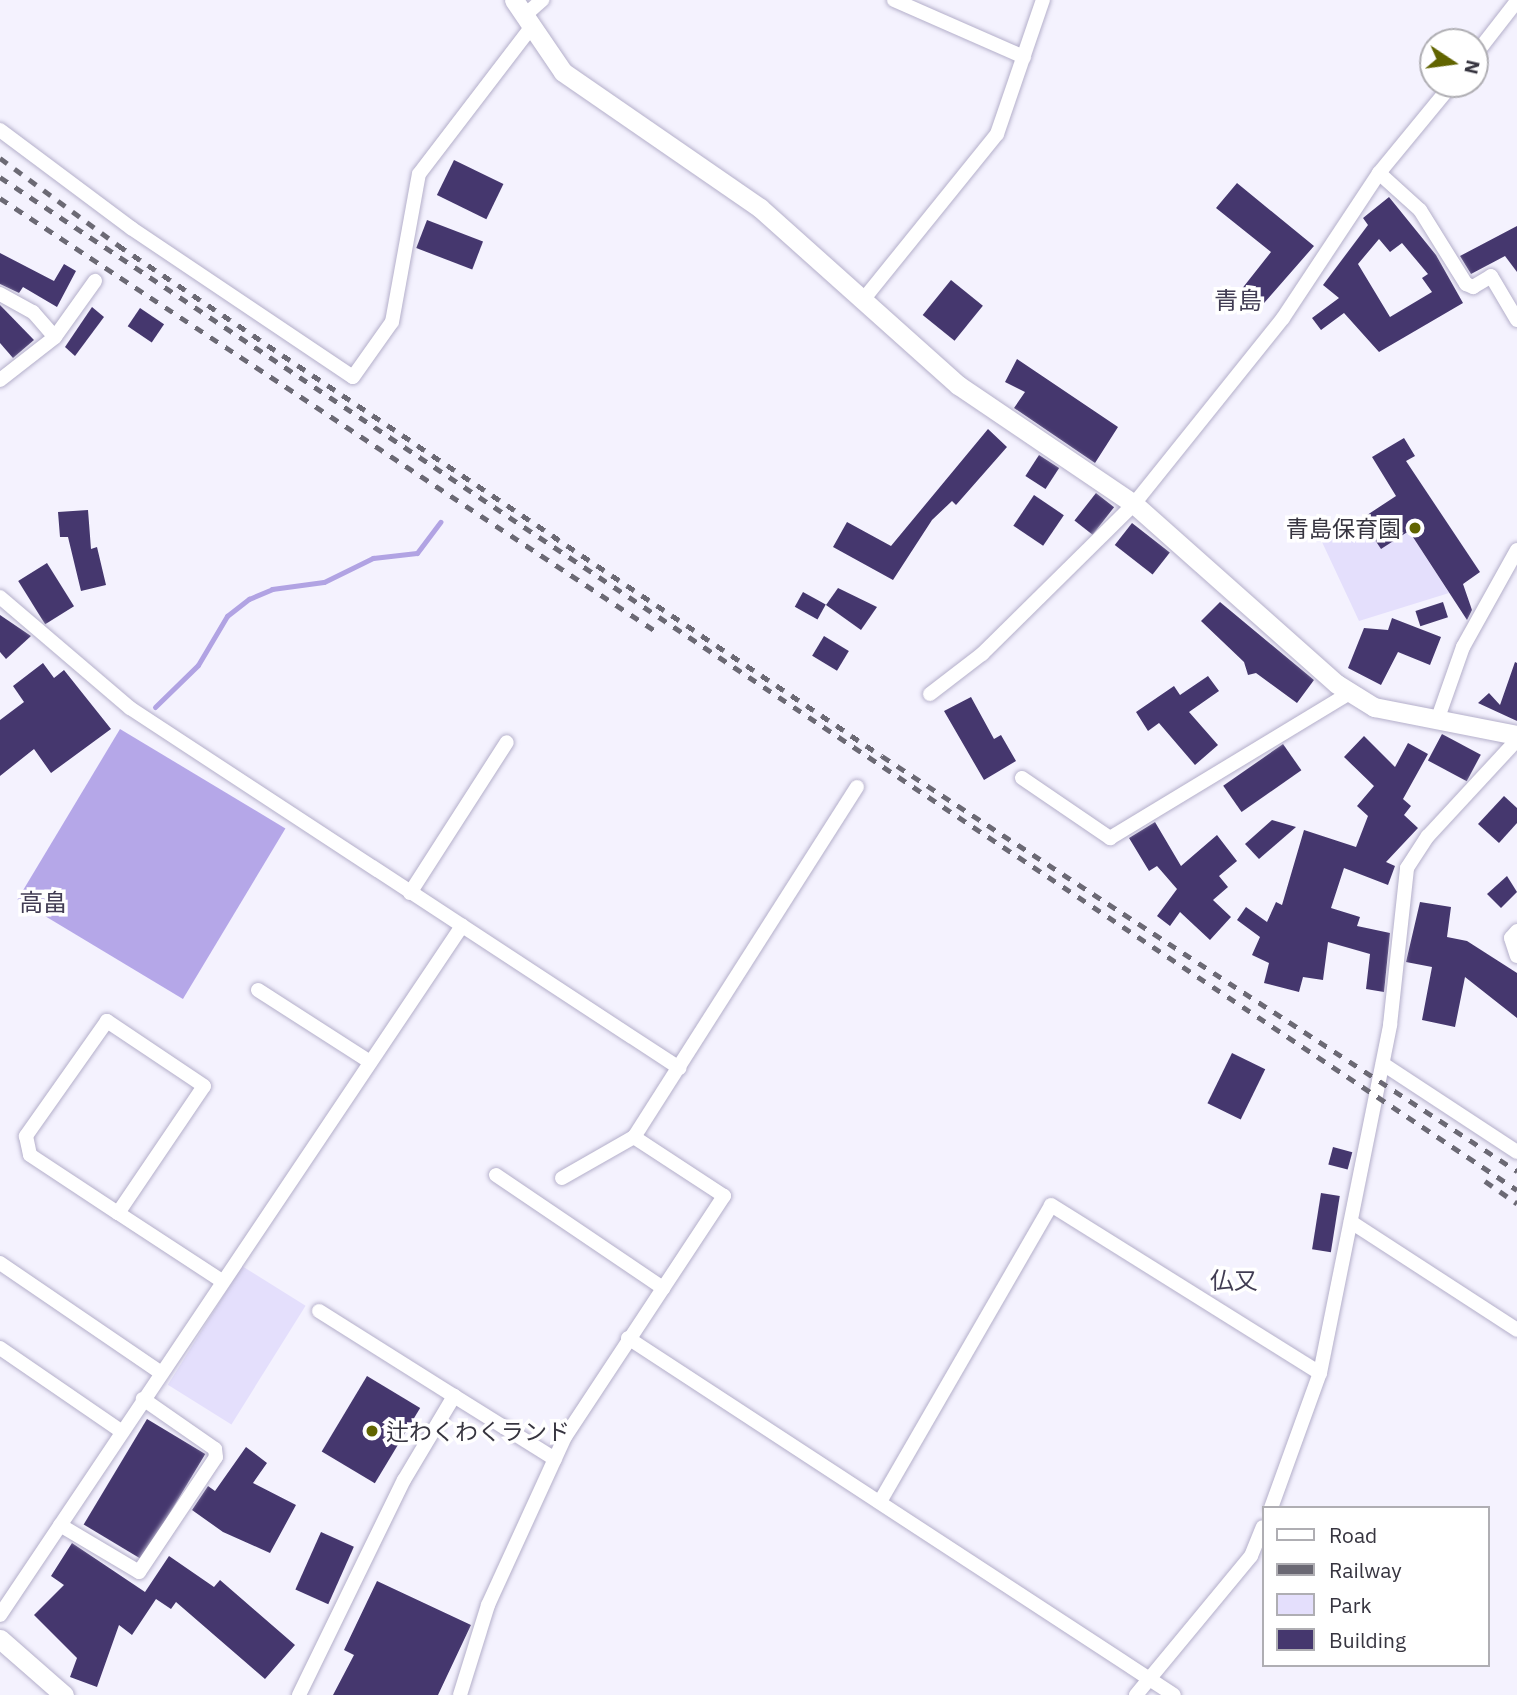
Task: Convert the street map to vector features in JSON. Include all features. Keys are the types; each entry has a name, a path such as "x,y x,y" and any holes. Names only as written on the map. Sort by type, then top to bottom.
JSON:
{"street":[{"path":"0,130 352,377 392,322 419,174 524,14 542,0"},
{"path":"894,0 1024,57"},
{"path":"863,300 997,134 1043,0"},
{"path":"1489,37 1517,1"},
{"path":"524,14 563,72 760,208 958,385 1134,504 1350,692 1374,707 1439,715 1517,735"},
{"path":"930,694 982,654 1134,504 1283,318 1379,173 1441,98"},
{"path":"1379,173 1420,210 1466,284 1473,287 1491,276 1517,320"},
{"path":"0,380 55,337 95,281"},
{"path":"0,294 33,312 55,337"},
{"path":"1439,715 1463,647 1517,550"},
{"path":"0,597 130,708 679,1068"},
{"path":"1022,778 1110,838 1350,692"},
{"path":"1272,1506 1320,1373 1383,1064 1407,868 1428,836 1517,740"},
{"path":"410,893 507,742"},
{"path":"562,1178 634,1137 857,787"},
{"path":"0,1615 462,926"},
{"path":"1517,931 1511,938 1517,956"},
{"path":"258,990 370,1062"},
{"path":"118,1213 204,1086 107,1021 26,1136 30,1155 118,1213 222,1281"},
{"path":"1383,1064 1517,1152"},
{"path":"460,1695 488,1605 555,1459 628,1338 724,1196 634,1137"},
{"path":"496,1175 663,1288"},
{"path":"881,1500 1051,1205 1320,1373"},
{"path":"1351,1222 1517,1330"},
{"path":"0,1263 161,1373"},
{"path":"319,1311 555,1459"},
{"path":"628,1338 881,1500 1174,1695"},
{"path":"0,1348 122,1432"},
{"path":"303,1694 404,1480 454,1396"},
{"path":"60,1525 139,1572 216,1457 215,1449 144,1399"},
{"path":"1136,1695 1147,1677 1251,1556 1262,1529"},
{"path":"0,1639 64,1695"}],"green space":[{"path":"1361,519 1381,549 1409,531 1449,593 1359,621 1322,542"},
{"path":"242,1266 306,1306 231,1424 168,1385"}],"shaded area":[{"path":"120,729 285,828 183,999 18,900"}],"building":[{"path":"454,160 503,184 486,219 437,195"},
{"path":"1237,183 1314,246 1257,311 1237,295 1271,252 1216,208"},
{"path":"1389,197 1436,255 1463,303 1379,352 1344,313 1321,330 1312,318 1339,298 1323,285 1368,225 1363,218","holes":["1379,239 1390,252 1402,243 1428,274 1422,278 1432,292 1390,317 1358,264"]},
{"path":"427,220 483,242 472,270 416,248"},
{"path":"1517,226 1517,272 1505,256 1471,274 1460,256"},
{"path":"0,253 54,281 64,264 76,271 57,307 23,287 19,293 0,284"},
{"path":"951,280 983,306 955,341 923,315"},
{"path":"0,305 34,340 13,358 0,343"},
{"path":"92,307 104,317 75,356 65,347"},
{"path":"140,308 164,324 152,342 128,326"},
{"path":"1017,359 1118,427 1095,463 1014,408 1025,392 1005,382"},
{"path":"988,429 1007,447 956,505 952,501 932,520 893,580 833,547 847,522 891,546"},
{"path":"1404,438 1415,456 1406,461 1480,572 1463,584 1472,610 1467,620 1409,531 1381,549 1361,519 1396,496 1372,457"},
{"path":"1039,455 1059,468 1046,489 1025,476"},
{"path":"1096,493 1114,507 1093,535 1074,521"},
{"path":"1034,495 1064,515 1043,546 1013,526"},
{"path":"88,510 91,549 97,547 106,585 81,591 68,537 60,537 58,512"},
{"path":"1132,523 1170,553 1153,575 1115,545"},
{"path":"47,563 74,606 45,624 18,581"},
{"path":"838,588 877,607 861,630 826,605"},
{"path":"803,592 826,605 817,619 795,607"},
{"path":"1220,602 1314,680 1297,703 1256,673 1248,675 1244,662 1201,621"},
{"path":"1443,602 1448,617 1420,626 1415,611"},
{"path":"0,615 31,636 6,659 0,652"},
{"path":"1392,618 1441,637 1430,665 1398,652 1381,685 1348,668 1364,628 1388,630"},
{"path":"824,636 849,651 837,671 812,656"},
{"path":"1515,662 1517,721 1478,703 1489,693 1500,705"},
{"path":"43,663 54,678 64,670 111,729 51,773 34,749 0,776 0,720 24,702 13,686"},
{"path":"1208,676 1219,691 1189,712 1218,745 1195,765 1159,723 1148,731 1136,712 1174,686 1180,695"},
{"path":"971,697 994,739 1001,735 1016,761 984,780 944,711"},
{"path":"1442,734 1481,755 1467,781 1428,760"},
{"path":"1364,736 1395,767 1408,743 1428,754 1403,799 1411,806 1404,815 1418,828 1386,862 1395,866 1388,885 1344,868 1331,908 1360,917 1357,926 1390,933 1384,992 1366,989 1370,954 1328,942 1323,980 1303,977 1299,992 1264,983 1269,963 1252,955 1260,937 1237,920 1246,907 1267,922 1276,902 1282,905 1304,830 1356,847 1368,816 1357,806 1374,786 1344,757"},
{"path":"1283,744 1301,770 1242,812 1223,786"},
{"path":"1504,796 1517,808 1517,823 1499,843 1478,824"},
{"path":"1272,820 1296,827 1259,859 1245,844"},
{"path":"1155,822 1181,866 1217,835 1237,861 1219,876 1228,887 1213,900 1231,917 1210,940 1180,912 1170,926 1157,916 1177,889 1157,866 1149,871 1129,838"},
{"path":"1507,876 1517,892 1501,908 1487,894"},
{"path":"1420,902 1451,907 1447,937 1467,941 1517,973 1517,1018 1465,977 1455,1027 1422,1020 1432,967 1406,962"},
{"path":"1232,1053 1265,1069 1241,1120 1207,1103"},
{"path":"1333,1147 1352,1152 1348,1170 1328,1164"},
{"path":"1321,1193 1340,1196 1331,1252 1312,1249"},
{"name":"辻わくわくランド","path":"367,1376 420,1408 375,1483 322,1451"},
{"path":"147,1419 205,1454 142,1559 84,1524"},
{"path":"246,1447 267,1463 253,1483 296,1505 270,1553 223,1532 192,1510 208,1486 215,1491"},
{"path":"321,1532 354,1547 328,1604 295,1590"},
{"path":"72,1543 145,1592 169,1556 214,1587 220,1580 295,1645 265,1679 176,1602 171,1609 156,1599 132,1635 119,1625 97,1687 70,1677 77,1658 34,1615 64,1585 51,1576"},
{"path":"377,1581 471,1625 438,1695 333,1695 354,1655 344,1650"}],"waterway":[{"path":"155,707 198,665 227,616 249,599 272,589 324,582 373,558 417,553 440,522"}],"railway":[{"path":"0,158 118,245 882,756 1517,1171"},
{"path":"0,177 1517,1190"},
{"path":"0,198 654,630"},
{"path":"1485,1181 1517,1203"}],"place":[{"name":"青島保育園","path":"1415,528"},
{"name":"辻わくわくランド","path":"372,1431"}],"district":[{"name":"青島","path":"1238,301"},
{"name":"高畠","path":"43,903"},
{"name":"仏又","path":"1234,1281"}]}
